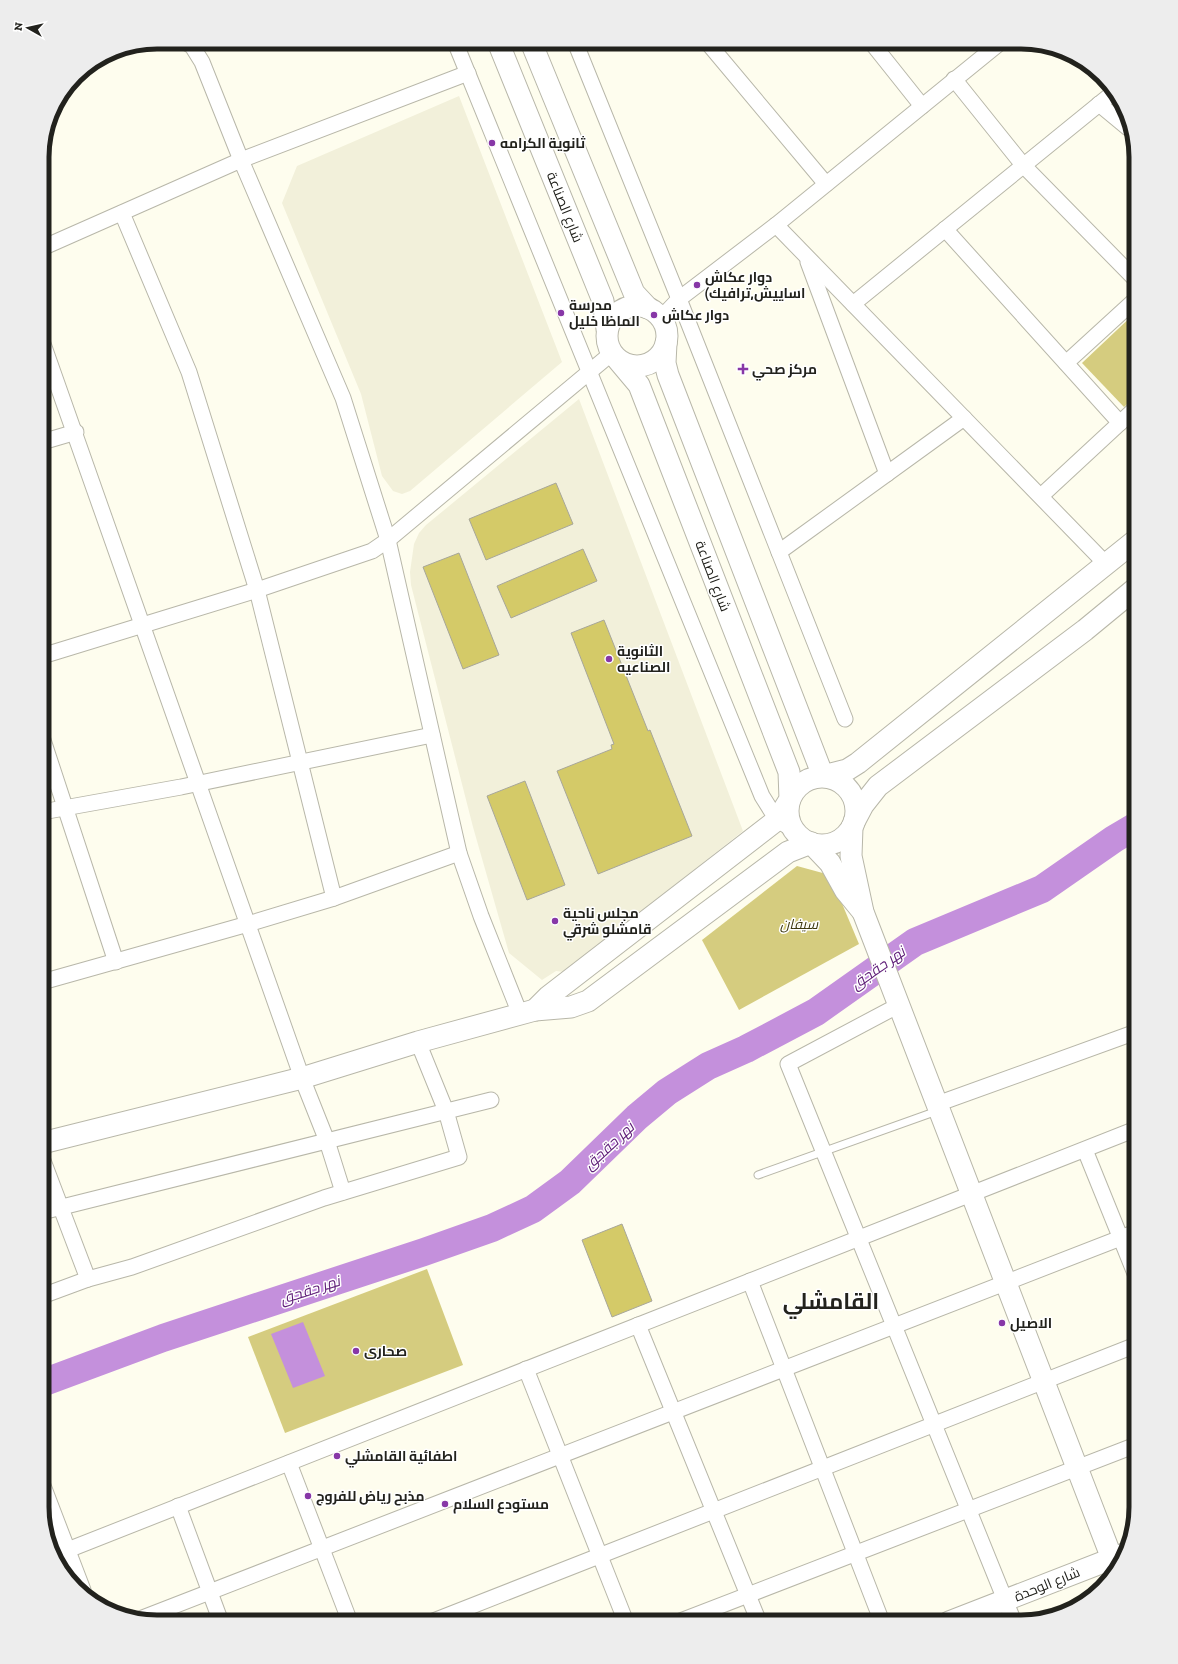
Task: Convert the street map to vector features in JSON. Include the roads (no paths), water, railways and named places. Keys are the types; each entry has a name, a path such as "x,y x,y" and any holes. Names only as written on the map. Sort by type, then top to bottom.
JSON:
{"street":[{"path":"194,49 202,62 241,160 343,398 388,540 459,853 481,916 528,1012"},
{"path":"458,49 762,796 786,825 802,838 811,843 830,863 845,890 863,912"},
{"name":"شارع الصناعة","path":"501,49 603,301 608,328"},
{"path":"534,49 634,293 655,313 667,334 665,363 668,375 823,776"},
{"path":"578,49 680,299 845,720"},
{"path":"713,49 826,184"},
{"path":"877,49 922,106"},
{"path":"655,313 680,299 776,225 992,49"},
{"path":"49,245 241,160 468,73"},
{"path":"954,79 1023,165 1129,273"},
{"path":"853,304 1110,95"},
{"path":"1099,104 1124,124"},
{"path":"122,213 189,372 257,590 302,763 334,898"},
{"path":"776,225 1107,565"},
{"path":"945,229 1120,423"},
{"path":"806,256 887,474"},
{"path":"1066,363 1129,304"},
{"path":"655,313 640,306 623,309 610,321 607,341 615,356 634,366 650,363 657,358 666,343"},
{"path":"49,654 257,590 372,551 388,540 589,371 615,356"},
{"name":"شارع الصناعة","path":"615,356 638,385 790,772 790,799"},
{"path":"49,360 76,432 302,1078 327,1141 343,1192"},
{"path":"1041,496 1129,415"},
{"path":"779,552 964,418"},
{"path":"49,440 76,432"},
{"path":"528,1012 786,825 790,799 795,790 803,782 813,778 847,770 858,763 1129,546"},
{"path":"49,1141 302,1078 418,1042 528,1012 571,1007 588,1001 788,852 811,843 821,845 837,842 846,835 863,805 878,786 1085,630 1129,594"},
{"path":"49,811 199,784 432,735"},
{"path":"49,759 116,962"},
{"path":"823,776 838,780 850,791 856,806 851,856 863,912 1077,1468 1115,1561"},
{"path":"49,980 334,898 459,853"},
{"path":"897,999 788,1064 1009,1612"},
{"path":"938,1107 1129,1035"},
{"path":"49,1293 88,1279 132,1267 343,1192 459,1156 446,1111 418,1042"},
{"path":"49,1210 491,1100"},
{"path":"61,1552 1129,1132"},
{"path":"1084,1150 1129,1258"},
{"path":"49,1177 88,1279"},
{"path":"150,1615 1129,1235"},
{"path":"750,1281 879,1615"},
{"path":"638,1325 756,1615"},
{"path":"449,1615 1129,1348"},
{"path":"526,1369 623,1615"},
{"path":"696,1615 1129,1448"},
{"path":"289,1462 347,1615"},
{"path":"178,1506 218,1615"},
{"path":"49,1509 61,1552 75,1577"},
{"name":"شارع الوحدة","path":"991,1615 1009,1612 1113,1565"}],"lane":[{"path":"758,1175 823,1152 938,1107"}],"waterway":[{"name":"نهر جقجق","path":"49,1380 163,1338 492,1228 533,1209 570,1182 637,1117 667,1092 708,1066 746,1049 816,1012 915,942 1042,889 1129,830"}],"place":[{"name":"ثانوية الكرامه","path":"492,143"},
{"name":"دوار عكاش (اساييش٫ترافيك","path":"697,285"},
{"name":"مدرسة الماظا خليل","path":"561,313"},
{"name":"دوار عكاش","path":"654,315"},
{"name":"مركز صحي","path":"743,369"},
{"name":"الثانوية الصناعيه","path":"609,659"},
{"name":"مجلس ناحية قامشلو شرقي","path":"555,921"},
{"name":"الاصيل","path":"1002,1323"},
{"name":"صحارى","path":"356,1351"},
{"name":"اطفائية القامشلي","path":"337,1456"},
{"name":"مذبح رياض للفروج","path":"308,1496"},
{"name":"مستودع السلام","path":"445,1504"}],"district":[{"name":"القامشلي","path":"831,1301"}],"park label":[{"name":"سيفان","path":"799,924"}]}
